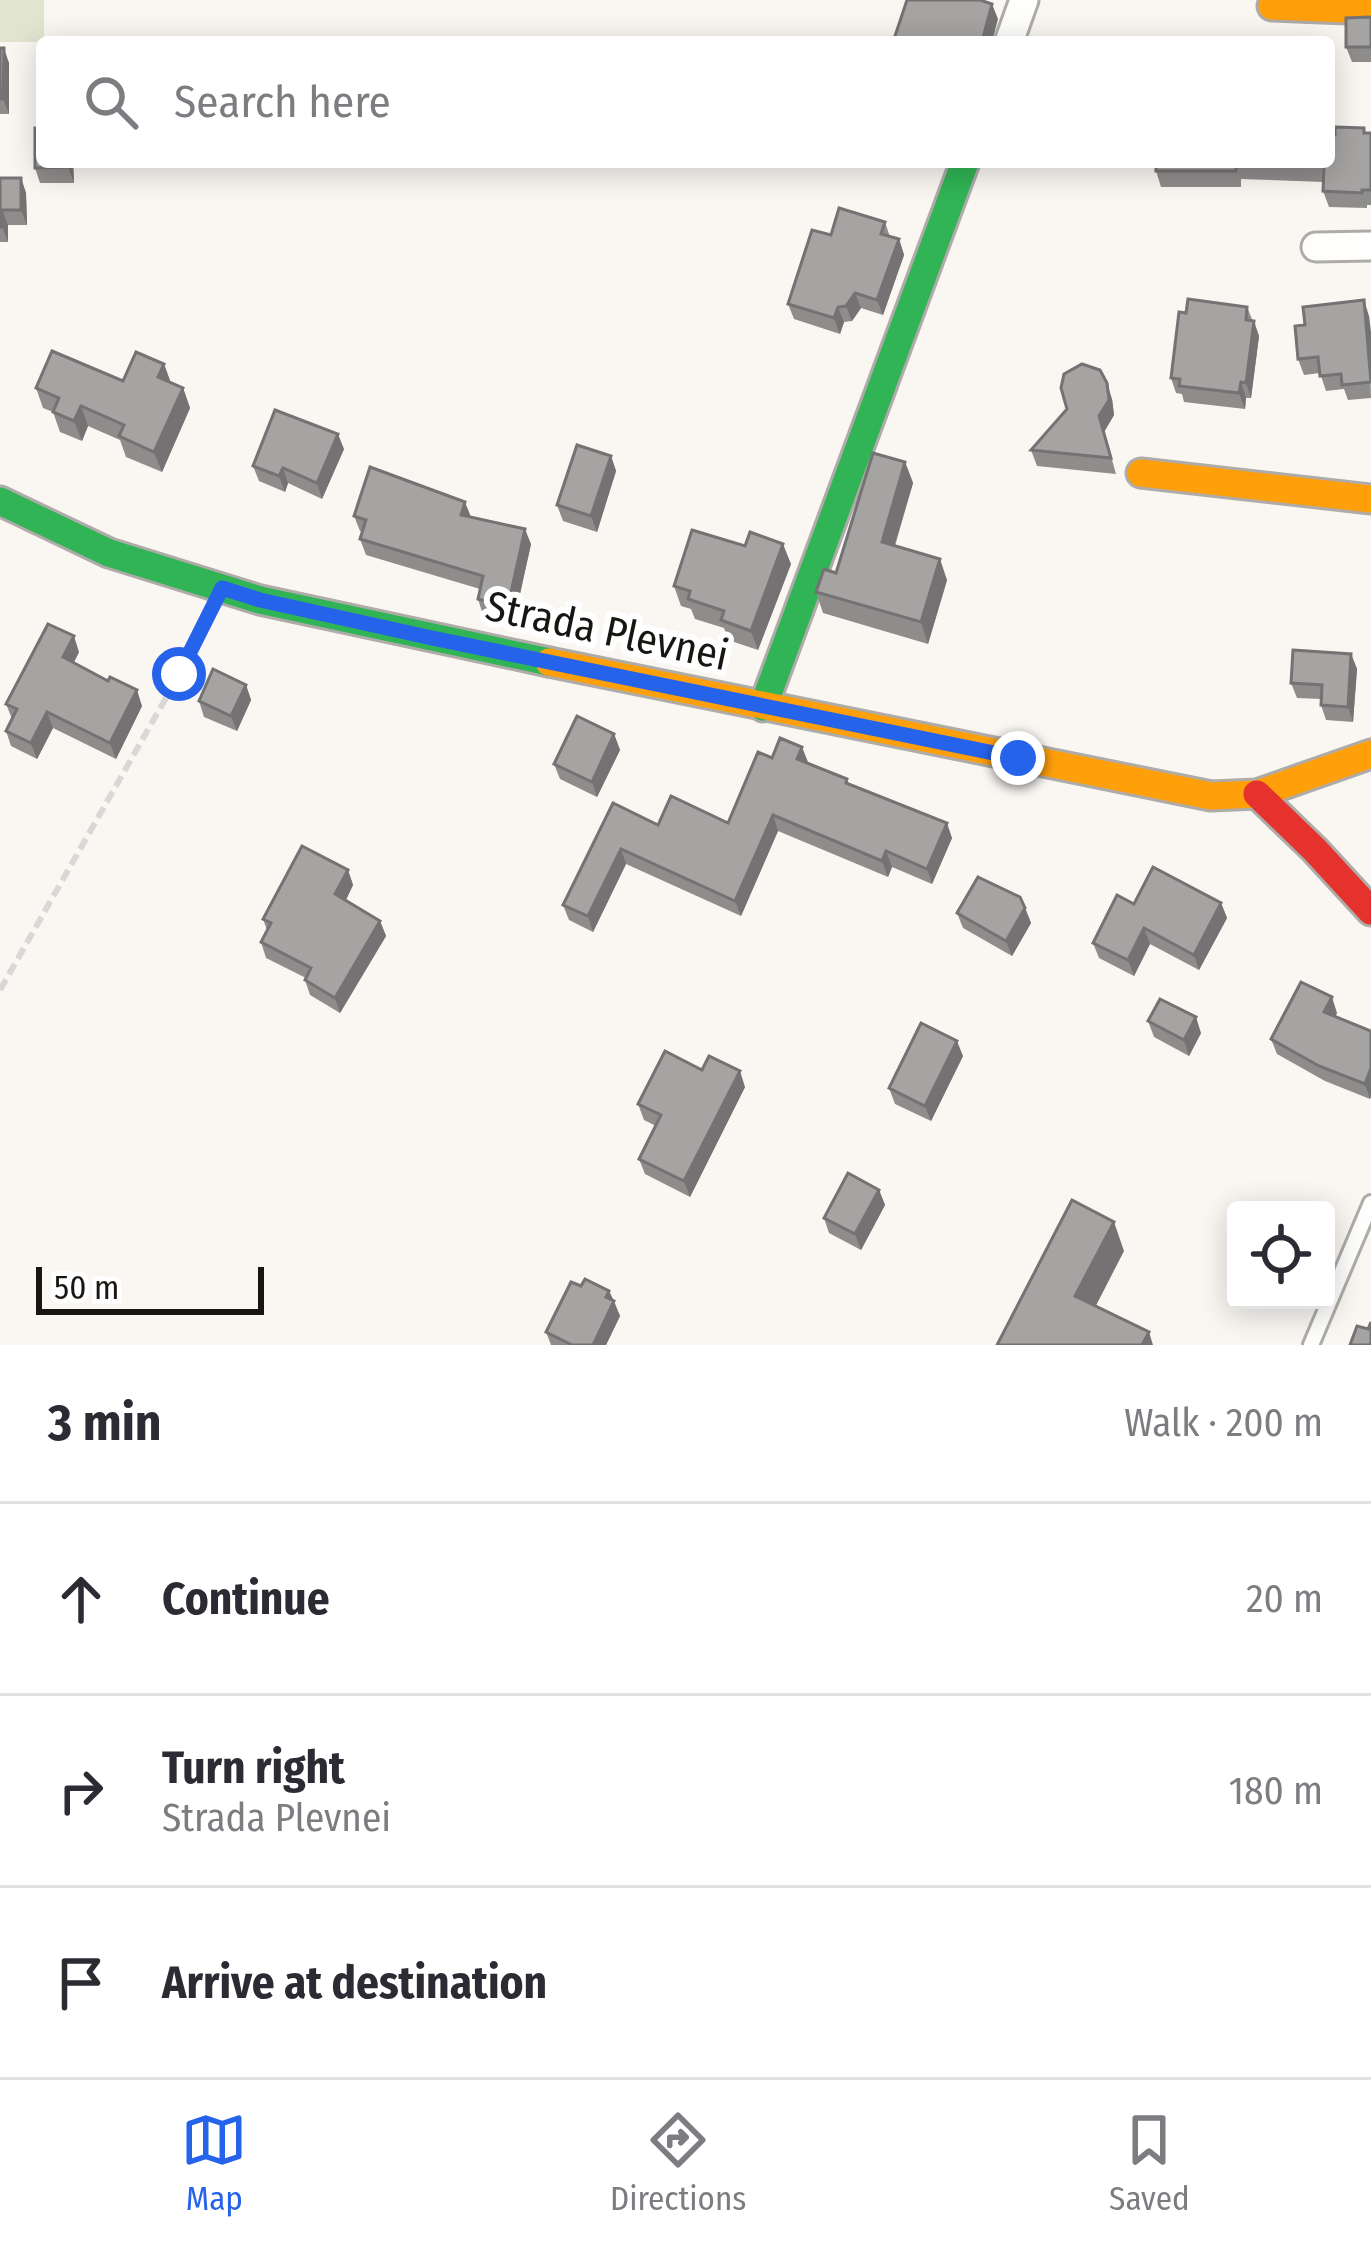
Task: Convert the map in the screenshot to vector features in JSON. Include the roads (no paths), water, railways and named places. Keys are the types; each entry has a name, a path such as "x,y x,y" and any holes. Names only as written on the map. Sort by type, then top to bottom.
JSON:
{"street":[{"path":"1011,36 1024,0"},
{"path":"1272,6 1371,10"},
{"path":"764,706 962,168"},
{"path":"1316,247 1371,246"},
{"path":"1142,473 1371,499"},
{"name":"Strada Plevnei","path":"0,501 110,553 260,600 1211,796 1257,794 1371,754"},
{"path":"1257,794 1371,911"}],"lane":[{"path":"1311,1345 1371,1202"}]}
